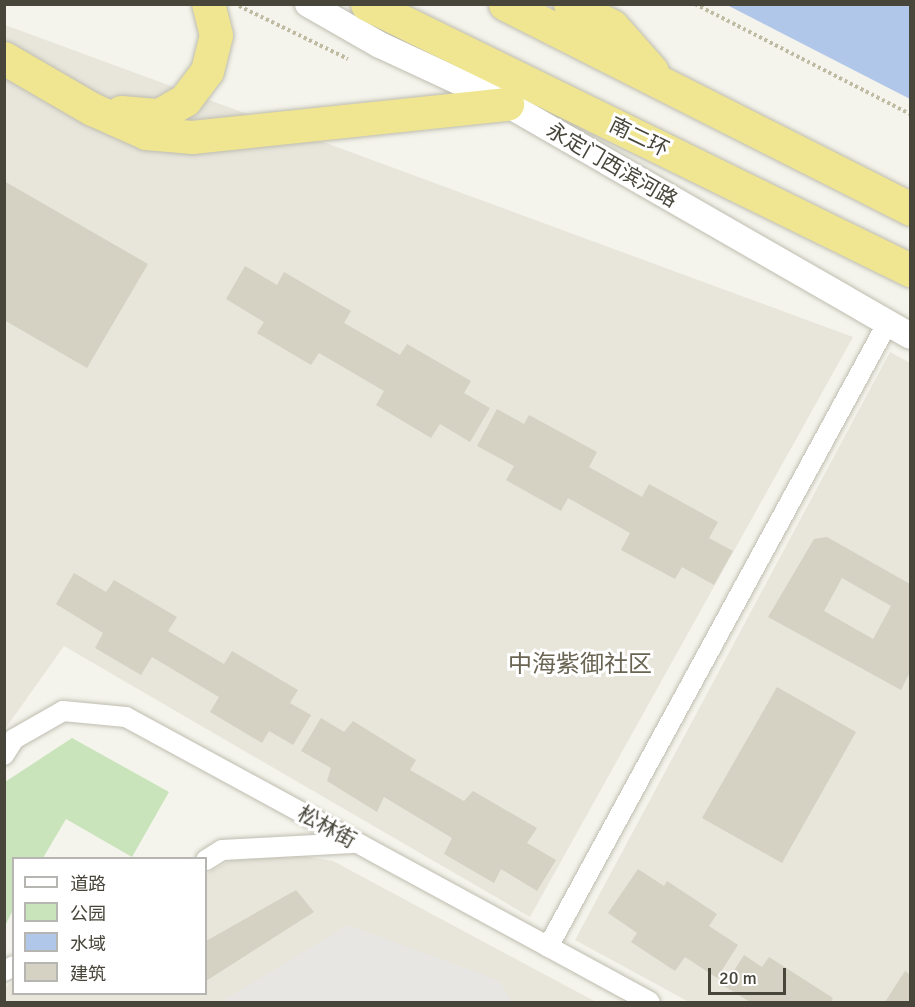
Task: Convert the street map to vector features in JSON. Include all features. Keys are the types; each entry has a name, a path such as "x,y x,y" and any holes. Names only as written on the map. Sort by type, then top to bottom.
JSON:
{"highway":[{"path":"92,109 159,115 185,100 207,71 216,35 208,4"},
{"name":"南二环","path":"367,4 910,270"},
{"path":"506,4 910,209"},
{"path":"570,4 612,26 663,84"},
{"path":"4,58 92,109 146,133 192,137 507,104"}],"street":[{"name":"永定门西滨河路","path":"308,4 380,45 507,104 910,336"},
{"path":"548,947 887,324"},
{"name":"松林街","path":"4,755 14,739 63,711 126,717 650,1002"},
{"path":"207,859 222,850 354,843"}],"path":[{"path":"695,4 910,114"}],"shaded area":[{"path":"5,25 853,337 530,917 64,646 5,729"},
{"path":"890,352 910,363 910,1002 689,1002 575,940"},
{"path":"275,851 333,861 596,1002 5,1002 4,988 12,983 12,995 207,995 207,873 231,860"},
{"path":"348,925 500,981 511,1002 221,1002"}],"green space":[{"path":"72,738 169,792 132,857 66,819 44,857 12,857 12,912 5,926 5,782"}],"water":[{"path":"727,5 910,5 910,99"}],"building":[{"path":"4,181 148,264 87,368 4,320"},
{"path":"245,266 277,285 284,272 351,311 344,323 400,355 407,344 471,381 464,393 490,408 470,442 440,424 431,438 376,405 384,391 319,353 311,365 257,333 264,322 226,299"},
{"path":"497,409 524,424 529,415 597,452 589,467 642,497 649,484 718,522 709,538 733,551 714,585 682,567 675,579 621,550 630,533 568,498 561,511 506,480 514,466 477,446"},
{"path":"827,537 910,584 910,672 901,690 768,617 814,539","holes":["842,578 891,606 873,639 824,611"]},
{"path":"74,573 106,592 114,580 177,617 168,631 224,664 232,651 298,690 290,703 311,715 293,745 269,731 262,743 210,712 219,697 152,657 141,675 95,648 103,633 56,604"},
{"path":"777,687 856,732 782,863 702,818"},
{"path":"321,718 344,732 353,721 416,760 410,770 464,801 473,791 537,828 527,843 556,860 537,891 501,869 494,883 444,854 452,838 384,797 377,812 327,781 331,768 301,751"},
{"path":"638,869 664,886 667,881 717,914 709,926 738,945 717,978 685,957 675,971 631,942 637,933 608,913"},
{"path":"296,890 314,912 207,980 207,940"},
{"path":"744,955 762,967 769,957 833,998 831,1002 750,1002 724,986"},
{"path":"905,971 910,975 910,1002 885,1002"}],"district":[{"name":"中海紫御社区","path":"580,665"}]}
